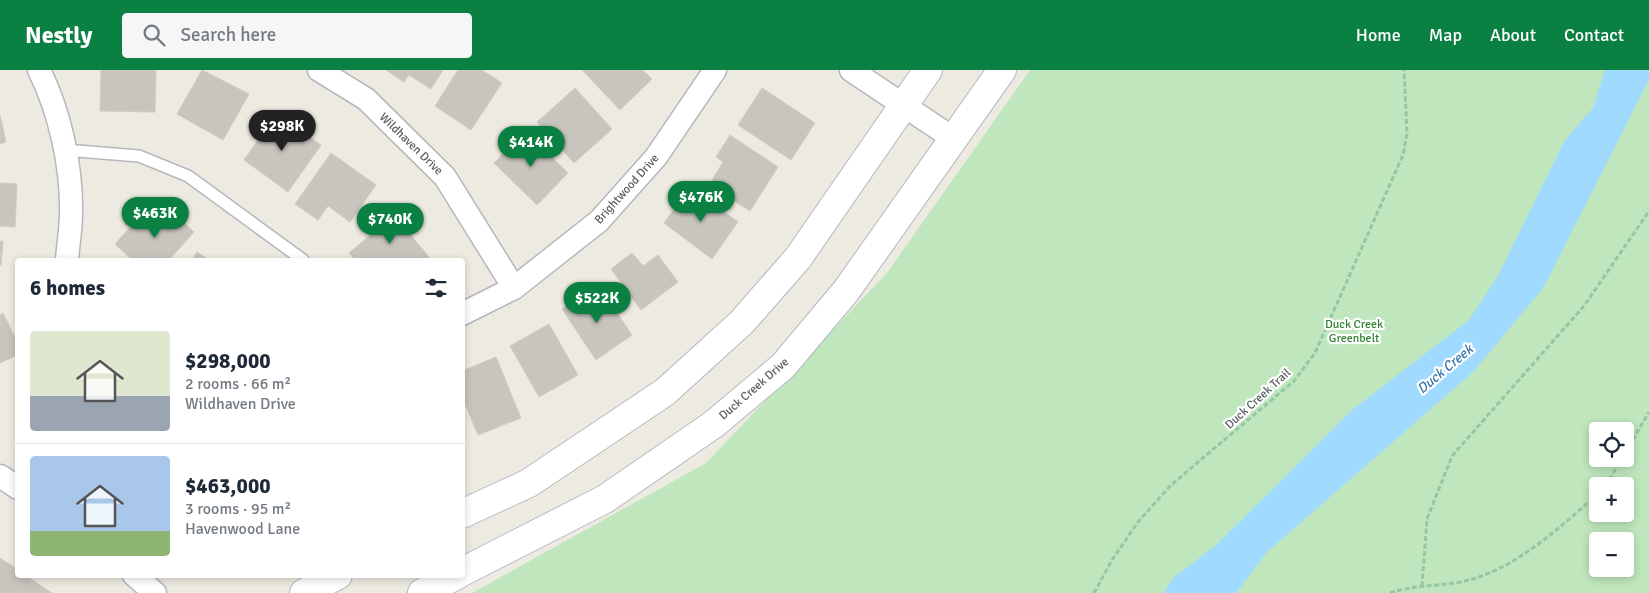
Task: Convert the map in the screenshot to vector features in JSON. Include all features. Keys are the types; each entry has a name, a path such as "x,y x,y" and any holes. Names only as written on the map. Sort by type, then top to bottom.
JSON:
{"main road":[{"path":"465,513 529,483 665,392 735,328 798,258 928,70"},
{"name":"Duck Creek Drive","path":"465,570 605,499 714,424 783,366 846,291 1002,70"},
{"path":"304,593 332,578"},
{"path":"422,593 451,578"}],"street":[{"path":"39,70 47,86 66,150 71,214 67,258"},
{"name":"Wildhaven Drive","path":"319,70 366,99 445,177 514,288"},
{"name":"Brightwood Drive","path":"465,312 514,288 599,221 656,157 715,70"},
{"path":"851,70 954,139"},
{"path":"0,476 15,486"},
{"path":"138,578 155,593"}],"lane":[{"path":"66,150 139,156 188,176 300,258"}],"path":[{"name":"Duck Creek Trail","path":"1094,593 1112,560 1138,522 1171,485 1294,381 1315,353 1403,155 1407,133 1404,70"},
{"path":"1422,586 1427,519 1452,456 1584,306 1649,211"},
{"path":"1634,438 1649,412"},
{"path":"1390,593 1422,586 1467,581 1491,573 1526,551 1567,521 1589,502"}],"green space":[{"name":"Duck Creek Greenbelt","path":"1030,70 1649,70 1649,593 472,593 706,463 887,273"}],"water":[{"name":"Duck Creek","path":"1605,70 1649,70 1649,79 1544,287 1473,372 1267,552 1236,593 1164,593 1173,578 1215,546 1352,410 1469,320 1498,276 1565,140 1593,108"}],"building":[{"path":"101,70 156,70 155,112 100,111"},
{"path":"202,70 249,94 223,140 177,114"},
{"path":"386,70 443,70 431,89 409,75 404,82"},
{"path":"458,70 482,70 502,83 471,130 435,106"},
{"path":"582,70 643,70 652,79 620,110"},
{"path":"575,88 612,129 574,163 537,122"},
{"path":"762,88 815,123 791,160 738,125"},
{"path":"277,113 321,145 288,192 244,160"},
{"path":"0,115 6,142 0,144"},
{"path":"525,131 568,173 537,205 494,163"},
{"path":"730,135 778,167 750,211 709,185 723,162 716,157"},
{"path":"331,153 376,185 350,222 328,206 318,220 295,204"},
{"path":"0,183 17,184 15,227 0,226"},
{"path":"690,187 738,222 712,259 664,223"},
{"path":"173,212 194,232 171,258 130,258 115,244 140,216 157,230"},
{"path":"394,215 429,257 353,258 349,253"},
{"path":"0,241 3,241 1,265 0,265"},
{"path":"197,252 206,258 193,258"},
{"path":"632,253 643,266 658,255 678,282 641,310 611,269"},
{"path":"603,292 632,335 596,360 562,309 583,295 588,303"},
{"path":"3,313 15,338 15,356 0,363 0,315"},
{"path":"549,324 578,375 539,397 510,346"},
{"path":"496,357 521,418 478,435 465,404 465,370"},
{"path":"0,558 15,568 15,578 30,578 52,593 0,593"}]}
